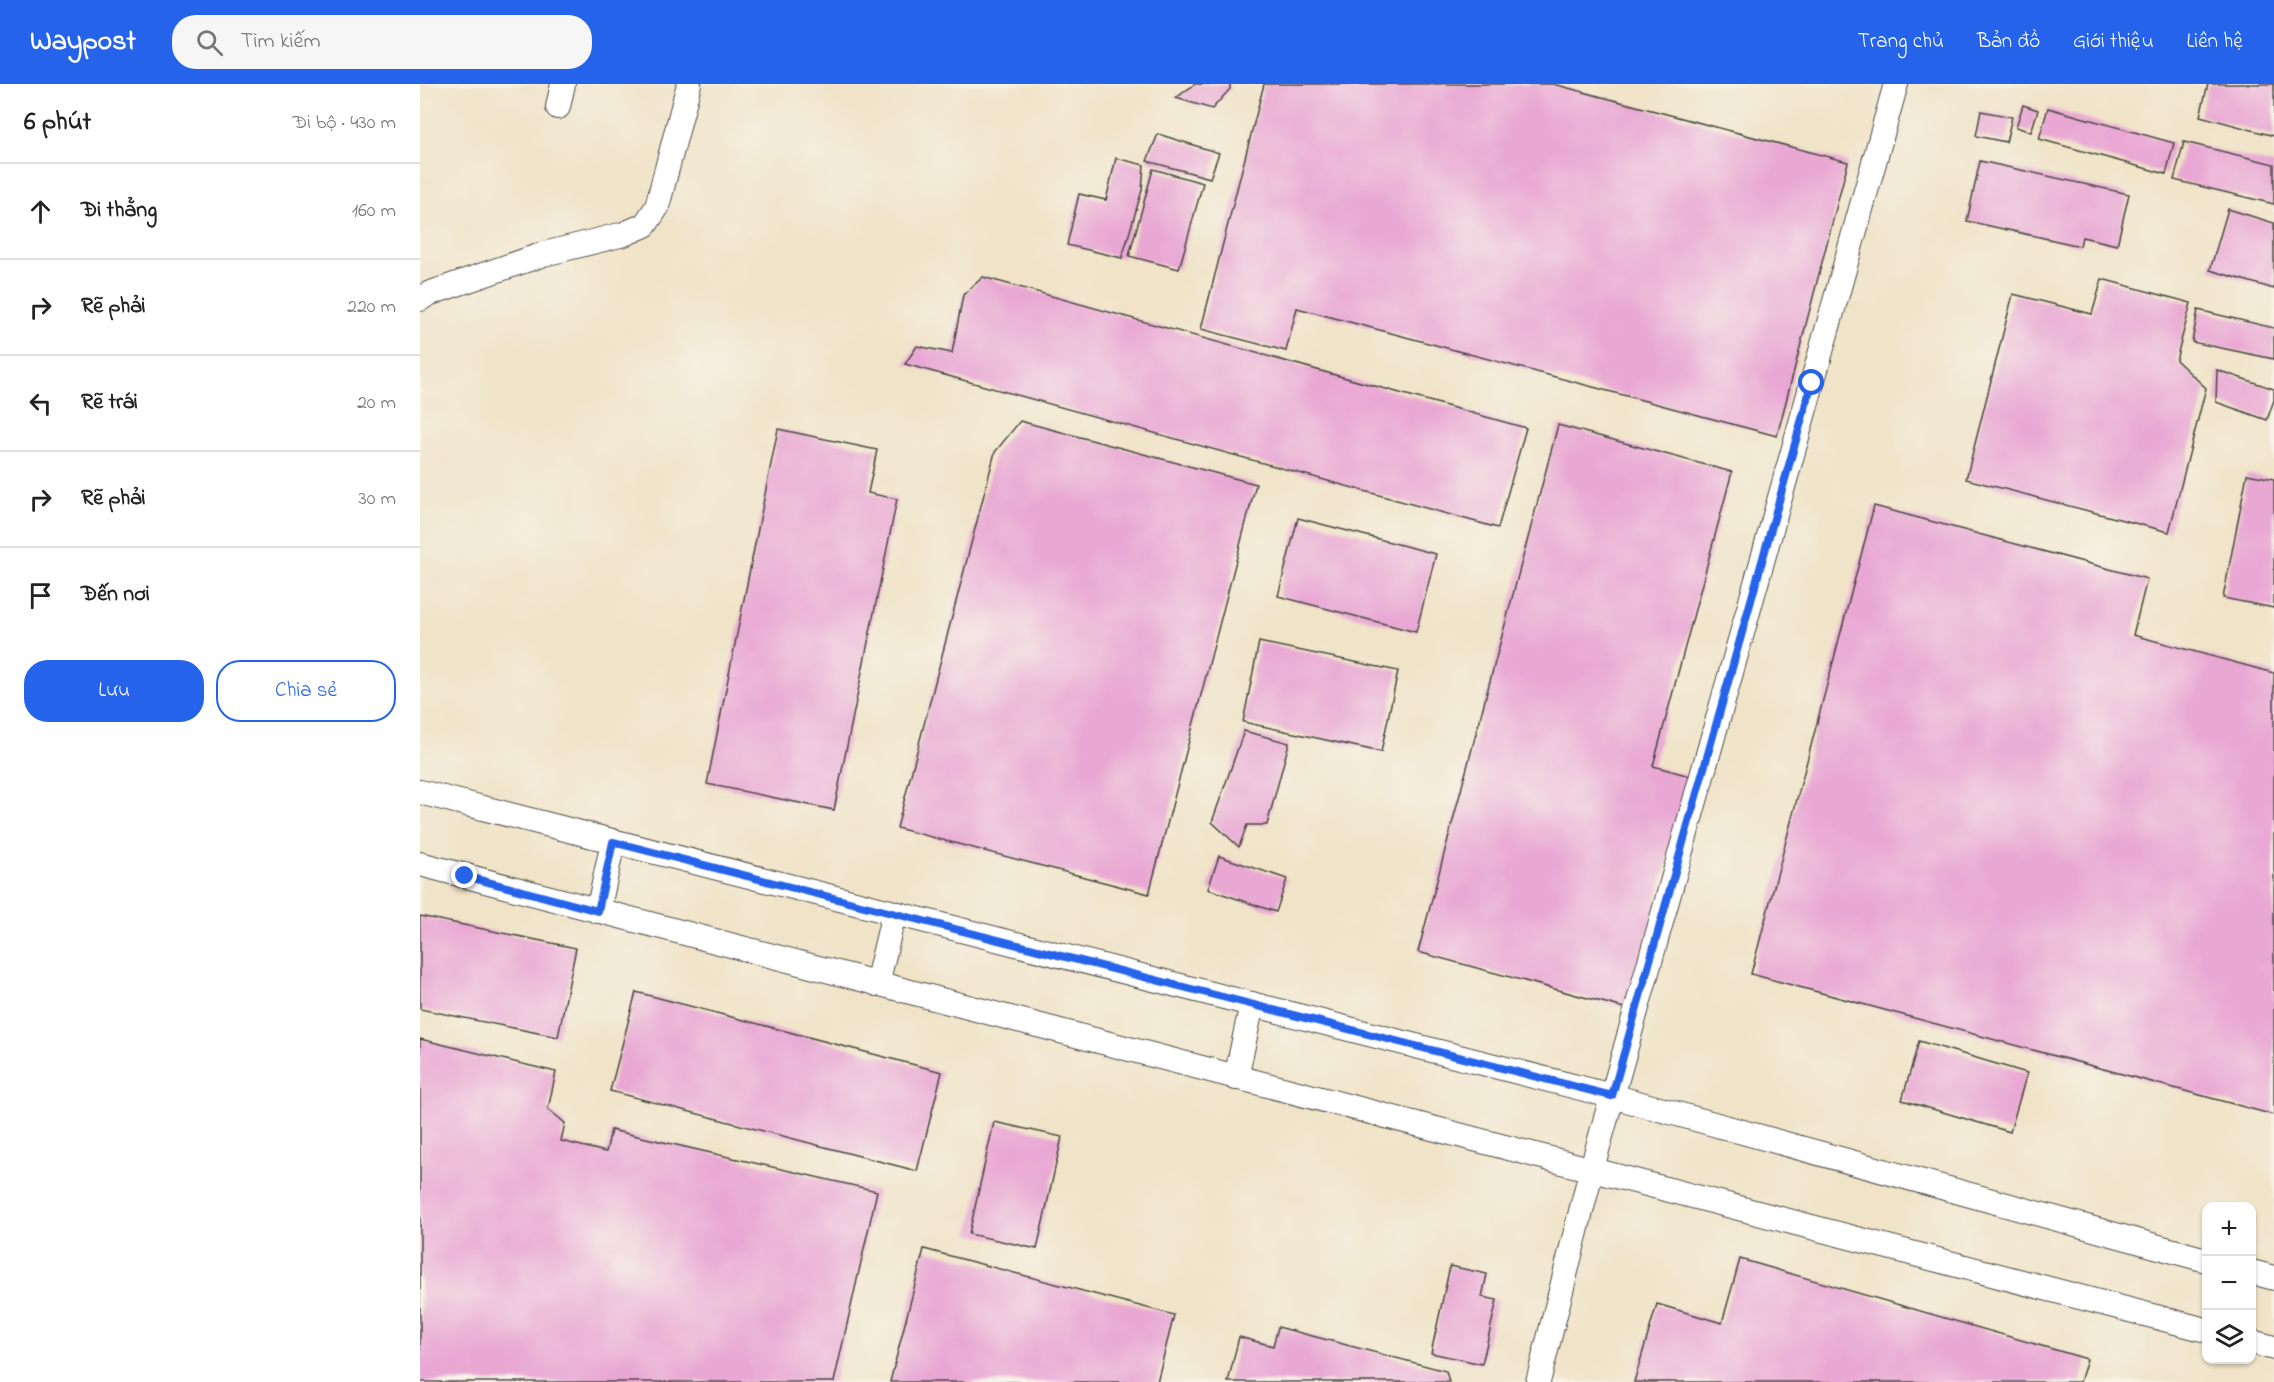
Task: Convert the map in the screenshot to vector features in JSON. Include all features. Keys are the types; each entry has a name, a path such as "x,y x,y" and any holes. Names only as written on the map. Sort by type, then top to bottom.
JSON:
{"street":[{"path":"420,299 428,294 544,254 624,234 645,225 657,207 689,84"},
{"path":"1538,1382 1592,1168 1896,84"},
{"path":"420,792 1612,1096 2202,1259"},
{"path":"598,911 613,842"},
{"path":"420,864 2202,1329"},
{"path":"877,984 894,913"},
{"path":"1236,1078 1252,1004"},
{"path":"2256,1273 2274,1278"},
{"path":"2256,1343 2274,1348"}],"building":[{"path":"1195,84 1230,84 1230,89 1212,109 1176,98"},
{"path":"1264,84 1553,84 1848,162 1777,436 1297,308 1286,351 1201,329"},
{"path":"2208,84 2274,84 2274,136 2200,116"},
{"path":"2023,105 2038,110 2031,132 2016,127"},
{"path":"2048,108 2174,143 2166,174 2039,139"},
{"path":"1981,111 2012,117 2006,142 1976,136"},
{"path":"1158,134 1219,153 1210,178 1147,161"},
{"path":"2184,142 2274,164 2274,204 2174,180"},
{"path":"1116,158 1144,165 1142,190 1122,258 1067,245 1079,194 1106,200"},
{"path":"1980,161 2129,194 2117,245 2082,237 2080,246 1967,221"},
{"path":"1153,169 1203,183 1179,269 1129,256"},
{"path":"2228,209 2274,223 2274,289 2210,270"},
{"path":"983,277 1526,428 1498,528 905,364 917,346 952,353 963,295"},
{"path":"2102,279 2191,303 2176,360 2206,388 2169,532 1966,479 2013,294 2092,314"},
{"path":"2198,310 2274,328 2274,359 2192,342"},
{"path":"2217,370 2274,389 2274,400 2267,420 2216,402"},
{"path":"1020,421 1256,484 1149,894 897,828 995,452"},
{"path":"1558,425 1732,472 1653,766 1690,776 1628,1009 1418,952"},
{"path":"778,429 877,450 868,493 897,499 834,810 707,784"},
{"path":"2247,474 2274,479 2274,608 2223,598"},
{"path":"1874,506 2147,579 2133,635 2274,673 2274,1115 1751,974"},
{"path":"1298,518 1436,554 1416,632 1278,596"},
{"path":"1259,642 1398,671 1381,752 1243,722"},
{"path":"1244,731 1289,743 1267,825 1247,825 1239,847 1212,822"},
{"path":"1219,856 1287,879 1276,912 1208,889"},
{"path":"420,916 576,948 558,1037 420,1009"},
{"path":"636,992 942,1072 917,1171 610,1091"},
{"path":"420,1039 556,1072 548,1109 565,1123 561,1141 606,1152 611,1130 877,1191 834,1382 420,1382"},
{"path":"1919,1041 2027,1073 2010,1132 1902,1100"},
{"path":"994,1122 1062,1137 1037,1249 969,1234"},
{"path":"924,1249 1174,1315 1157,1382 890,1382"},
{"path":"1740,1259 2087,1359 2080,1382 1634,1382 1657,1304 1722,1323"},
{"path":"1450,1266 1487,1274 1482,1297 1497,1300 1482,1364 1431,1353"},
{"path":"1278,1327 1446,1371 1449,1382 1228,1382 1239,1337 1273,1346"}],"route":[{"path":"465,876 598,911 613,842 1612,1096 1812,383"}]}
